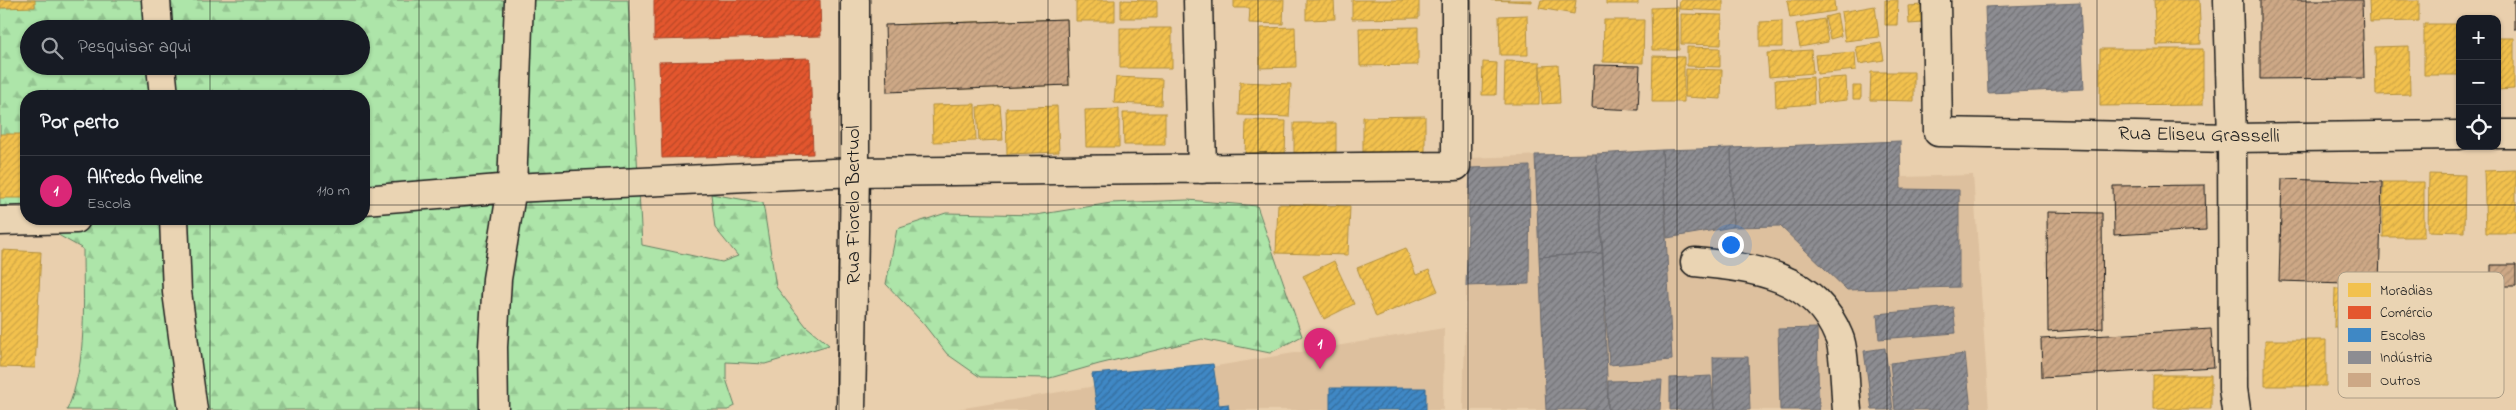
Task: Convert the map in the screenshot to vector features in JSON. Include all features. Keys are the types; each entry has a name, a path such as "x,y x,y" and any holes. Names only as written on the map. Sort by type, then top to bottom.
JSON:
{"street":[{"path":"156,0 157,20"},
{"path":"494,410 493,347 498,280 512,188 519,0"},
{"name":"Rua Fiorelo Bertuol","path":"851,410 855,172 855,0"},
{"path":"1198,0 1202,169"},
{"path":"370,200 512,188 855,172 1456,166 1456,0"},
{"name":"Rua Eliseu Grasselli","path":"1936,0 1938,132 2232,138 2456,135"},
{"path":"2228,0 2232,138 2233,389 2236,410"},
{"path":"162,75 163,90"},
{"path":"2501,134 2516,134"},
{"path":"0,221 20,220"},
{"path":"174,225 177,292 192,410"},
{"path":"1695,262 1747,267 1797,285 1821,306 1840,338 1847,410"}],"shaded area":[{"path":"1900,141 1902,177 1973,175 1989,410 1463,410 1470,158"},
{"path":"1444,328 1443,410 952,410"}],"green space":[{"path":"0,0 628,0 642,245 722,262 738,256 715,228 711,194 763,203 776,287 806,326 829,345 765,364 726,362 726,379 735,406 728,410 67,410 74,392 81,352 83,331 83,249 41,225 370,225 370,90 20,90 20,215 0,209"},
{"path":"1188,200 1257,206 1302,336 1270,353 1202,339 1050,378 980,377 947,354 922,322 886,284 897,229 946,213 1036,215 1111,203"}],"building: Moradias":[{"path":"0,0 35,0 35,7 0,8"},
{"path":"1076,0 1115,0 1115,21 1076,21"},
{"path":"1121,0 1157,1 1157,18 1121,18"},
{"path":"1234,0 1284,0 1283,24 1249,23 1250,8 1234,8"},
{"path":"1306,0 1334,0 1335,19 1306,20"},
{"path":"1352,0 1419,0 1419,18 1352,19"},
{"path":"1491,0 1532,0 1532,2"},
{"path":"1541,0 1576,0 1574,14 1539,8"},
{"path":"1606,0 1638,0 1638,4 1606,4"},
{"path":"1680,0 1723,0 1723,11 1679,9"},
{"path":"1787,0 1834,0 1835,11 1790,18"},
{"path":"1885,0 1898,0 1897,25 1885,25"},
{"path":"2154,0 2199,0 2201,44 2156,45"},
{"path":"2369,0 2419,0 2419,21 2370,22"},
{"path":"1922,5 1923,23 1909,24 1908,6"},
{"path":"1875,6 1879,37 1845,41 1841,12"},
{"path":"1678,7 1679,50 1652,50 1651,8"},
{"path":"1681,14 1722,15 1721,45 1681,44"},
{"path":"1837,14 1841,36 1830,39 1825,17"},
{"path":"1527,15 1528,55 1500,55 1499,16"},
{"path":"1067,19 1069,85 911,91 908,24"},
{"path":"1824,19 1828,42 1800,47 1796,24"},
{"path":"1604,20 1644,20 1643,63 1603,62"},
{"path":"1782,21 1782,47 1760,47 1760,22"},
{"path":"2424,24 2456,24 2456,75 2424,75"},
{"path":"1295,27 1296,67 1260,68 1260,28"},
{"path":"1418,27 1418,65 1360,66 1359,28"},
{"path":"1120,28 1172,28 1172,68 1120,68"},
{"path":"2501,38 2514,38 2514,89 2501,90"},
{"path":"1881,43 1884,60 1859,64 1856,47"},
{"path":"2409,46 2410,94 2376,95 2375,47"},
{"path":"1687,47 1720,48 1720,67 1687,66"},
{"path":"2100,49 2203,49 2203,105 2100,106"},
{"path":"1811,50 1813,73 1769,77 1767,53"},
{"path":"1855,52 1856,70 1817,74 1815,55"},
{"path":"1653,56 1684,57 1684,102 1652,102"},
{"path":"1505,61 1540,62 1539,104 1504,104"},
{"path":"1483,62 1497,63 1496,95 1482,95"},
{"path":"1558,65 1560,103 1542,104 1540,66"},
{"path":"1686,69 1722,70 1721,99 1685,97"},
{"path":"1871,72 1914,72 1914,101 1870,100"},
{"path":"1116,77 1162,79 1161,105 1114,103"},
{"path":"1813,77 1814,104 1776,107 1775,80"},
{"path":"1846,77 1847,100 1818,103 1816,79"},
{"path":"1240,82 1291,84 1289,117 1239,115"},
{"path":"1853,86 1861,86 1861,99 1853,99"},
{"path":"975,104 976,141 933,142 932,105"},
{"path":"1000,105 1003,140 979,141 977,107"},
{"path":"1057,106 1059,152 1007,154 1006,108"},
{"path":"1119,109 1119,147 1086,147 1085,110"},
{"path":"1123,113 1165,113 1165,145 1124,145"},
{"path":"1425,116 1425,154 1363,155 1363,117"},
{"path":"1246,120 1286,121 1285,157 1245,156"},
{"path":"1294,123 1336,123 1336,155 1294,155"},
{"path":"0,134 20,134 20,198 0,198"},
{"path":"2516,170 2516,233 2486,233 2484,171"},
{"path":"2429,174 2465,175 2464,232 2428,231"},
{"path":"2383,182 2424,182 2424,237 2383,237"},
{"path":"1278,204 1350,206 1348,255 1276,253"},
{"path":"1406,248 1416,275 1429,270 1438,291 1376,317 1357,268"},
{"path":"2,250 41,252 35,368 0,367"},
{"path":"1334,261 1354,304 1324,319 1303,276"},
{"path":"2335,288 2338,288 2338,327 2334,327"},
{"path":"2265,340 2326,340 2326,386 2265,386"},
{"path":"2153,375 2211,375 2211,409 2153,409"}],"building: Comércio":[{"path":"654,0 820,0 821,36 654,40"},
{"path":"810,58 813,154 662,158 659,62"}],"building: Escolas":[{"path":"1213,364 1219,405 1228,404 1229,410 1097,410 1092,374"},
{"path":"1330,388 1426,388 1426,410 1330,410"}],"building: Indústria":[{"path":"2080,3 2084,89 1988,93 1985,7"},
{"path":"1900,141 1901,189 1959,190 1959,287 1847,290 1780,226 1733,227 1731,148"},
{"path":"1731,148 1733,227 1667,238 1662,150"},
{"path":"1662,150 1672,360 1609,365 1596,154"},
{"path":"1596,154 1603,253 1539,257 1535,155"},
{"path":"1530,166 1529,284 1466,286 1470,168"},
{"path":"1603,253 1608,410 1546,410 1539,257"},
{"path":"1953,307 1956,333 1879,339 1877,314"},
{"path":"1817,328 1819,410 1780,410 1778,329"},
{"path":"1885,348 1893,410 1872,410 1864,351"},
{"path":"1965,354 1971,410 1895,410 1890,363"},
{"path":"1713,357 1748,357 1750,410 1714,410"},
{"path":"1711,376 1714,410 1670,410 1670,378"},
{"path":"1662,380 1660,410 1608,410 1608,381"}],"building: Outros":[{"path":"2260,0 2362,0 2364,78 2260,79"},
{"path":"2514,0 2516,0 2516,29 2514,29"},
{"path":"1067,19 1069,85 887,92 885,25"},
{"path":"1594,65 1640,66 1638,110 1592,108"},
{"path":"2282,179 2382,182 2379,272 2338,272 2338,283 2279,281"},
{"path":"2205,185 2206,230 2114,235 2113,186"},
{"path":"2047,212 2102,213 2103,328 2048,332"},
{"path":"2491,265 2516,265 2516,286 2504,286 2504,272 2491,272"},
{"path":"2211,329 2214,367 2042,377 2041,339"}],"place":[{"name":"Alfredo Aveline","path":"1320,369"}]}
